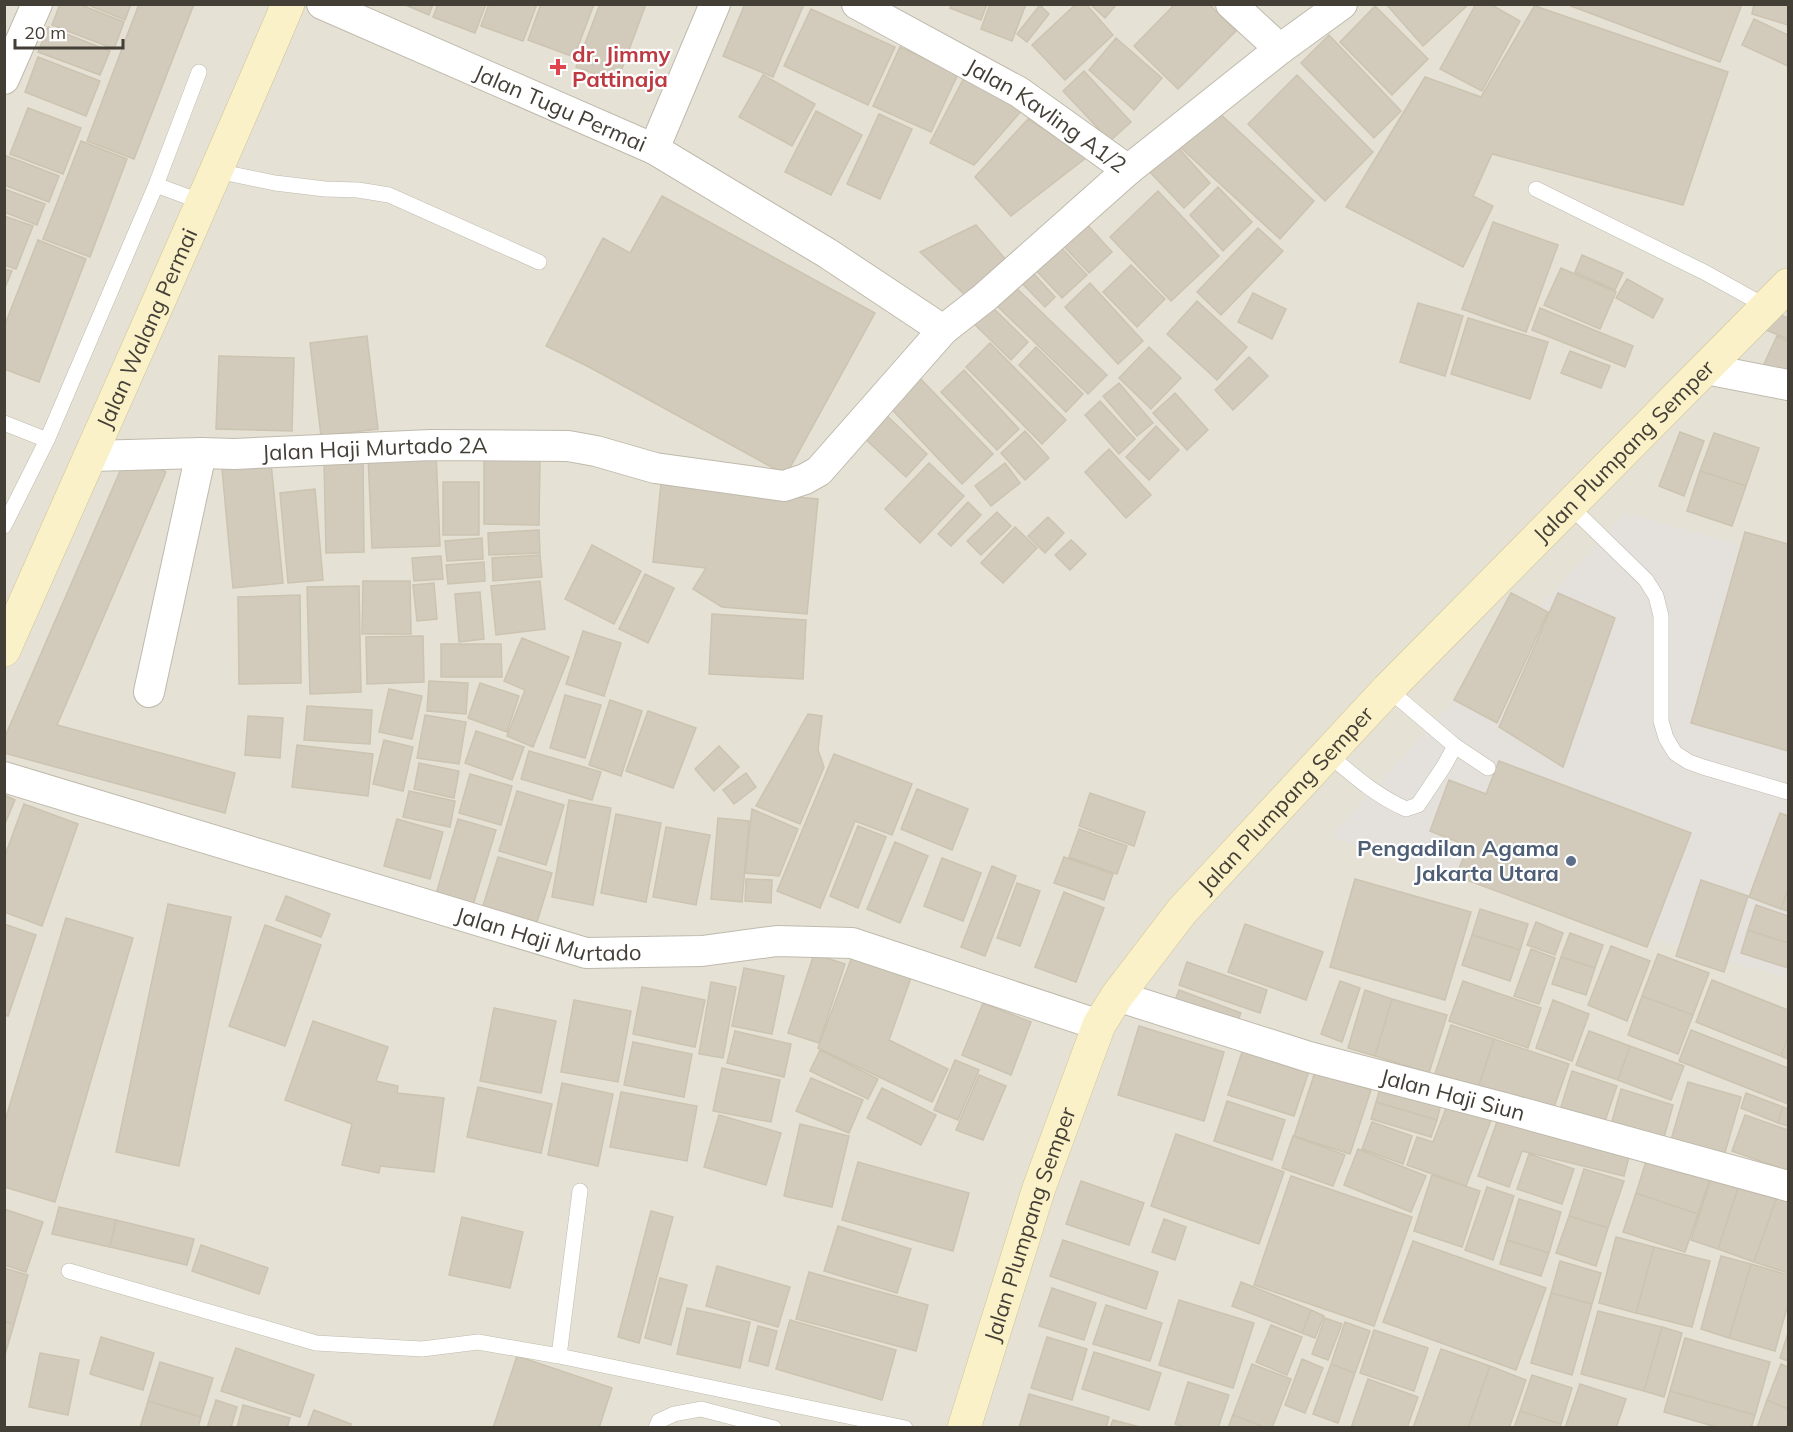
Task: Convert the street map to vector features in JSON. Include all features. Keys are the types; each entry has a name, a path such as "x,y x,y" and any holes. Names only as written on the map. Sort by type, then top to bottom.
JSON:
{"main road":[{"name":"Jalan Walang Permai","path":"4,650 217,171 288,4"},
{"name":"Jalan Plumpang Semper","path":"963,1428 1039,1188 1100,1026 1117,996 1182,911 1388,689 1778,296"}],"street":[{"path":"4,79 37,4"},
{"name":"Jalan Tugu Permai","path":"322,4 654,149 715,4"},
{"name":"Jalan Kavling A1/2","path":"857,4 1019,92 1128,170 1280,49 1342,4"},
{"path":"1231,4 1280,49"},
{"path":"654,149 827,253 943,330"},
{"name":"Jalan Haji Murtado 2A","path":"91,456 234,454 431,445 568,446 655,468 784,486 805,479 819,471 943,330 984,298 1128,170"},
{"path":"1706,369 1788,385"},
{"path":"149,692 201,453"},
{"name":"Jalan Haji Murtado","path":"4,777 586,953 702,951 777,941 852,943 1100,1026"},
{"name":"Jalan Haji Siun","path":"1117,996 1309,1057 1788,1186"}],"lane":[{"path":"4,526 47,440 156,185 199,72"},
{"path":"217,171 267,182 389,195 539,262"},
{"path":"156,185 202,202"},
{"path":"1536,189 1706,273 1778,296"},
{"path":"4,423 47,440"},
{"path":"1570,506 1646,580 1656,596 1661,616 1661,721 1666,738 1675,753 1703,767 1788,792"},
{"path":"1388,689 1455,746 1488,768"},
{"path":"1328,754 1374,793 1406,809 1418,805 1455,746"},
{"path":"560,1356 580,1191"},
{"path":"69,1271 316,1343 422,1349 478,1342 560,1356 819,1408 905,1428"},
{"path":"656,1428 659,1421 674,1414 701,1409 774,1428"}],"shaded area":[{"path":"5,5 1788,5 1788,1427 5,1427"},
{"path":"1625,513 1788,558 1788,977 1729,962 1330,837"}],"building":[{"path":"60,4 79,4 124,22 114,49 52,25"},
{"path":"86,4 131,4 125,20"},
{"path":"139,4 194,4 134,159 87,141"},
{"path":"403,4 433,4 429,15"},
{"path":"438,4 486,4 475,33 433,17"},
{"path":"489,4 537,4 523,41 481,26"},
{"path":"541,4 594,4 574,57 528,40"},
{"path":"600,4 646,4 617,82 576,67"},
{"path":"745,4 804,4 773,77 723,56"},
{"path":"952,4 987,4 981,20 950,8"},
{"path":"990,4 1026,4 1012,41 981,29"},
{"path":"1076,4 1086,4 1113,35 1065,80 1032,45"},
{"path":"1090,4 1117,4 1105,18"},
{"path":"1175,4 1209,4 1236,31 1178,89 1134,46"},
{"path":"1386,4 1467,4 1468,5 1423,46"},
{"path":"1476,4 1490,4 1520,21 1482,91 1440,69"},
{"path":"1572,4 1742,4 1720,62 1571,6"},
{"path":"1754,4 1788,4 1788,25 1752,14"},
{"path":"1040,5 1049,14 1027,42 1017,34"},
{"path":"1535,5 1728,72 1683,205 1492,154 1473,196 1493,206 1463,267 1346,207 1425,77 1481,97"},
{"path":"1375,6 1428,59 1392,95 1340,42"},
{"path":"811,9 895,47 868,105 784,66"},
{"path":"1754,19 1788,35 1788,66 1742,45"},
{"path":"48,27 110,51 100,75 38,52"},
{"path":"1329,35 1401,111 1374,138 1301,63"},
{"path":"1116,38 1162,78 1134,110 1089,70"},
{"path":"900,47 958,74 931,132 873,106"},
{"path":"38,57 100,81 86,116 25,92"},
{"path":"1084,71 1131,122 1110,141 1063,91"},
{"path":"763,75 815,104 792,146 739,117"},
{"path":"1297,75 1373,152 1325,201 1248,124"},
{"path":"965,76 1024,108 974,165 930,143"},
{"path":"28,108 81,128 63,174 10,154"},
{"path":"1215,109 1314,201 1280,239 1180,147"},
{"path":"816,111 862,135 831,195 785,172"},
{"path":"879,114 912,129 880,199 847,184"},
{"path":"1028,119 1087,157 1011,216 975,177"},
{"path":"81,141 127,159 90,257 43,239"},
{"path":"1173,142 1210,183 1184,208 1146,168"},
{"path":"4,155 59,176 49,202 4,185"},
{"path":"1218,187 1252,222 1223,251 1190,215"},
{"path":"4,189 45,204 37,225 4,212"},
{"path":"1158,191 1219,256 1171,301 1110,237"},
{"path":"662,196 875,313 786,475 589,367 546,346 603,238 630,253"},
{"path":"4,216 33,226 16,269 4,265"},
{"path":"1081,218 1112,252 1089,273 1058,240"},
{"path":"1493,222 1558,245 1526,332 1462,309"},
{"path":"976,225 1007,261 966,296 920,252"},
{"path":"1258,228 1283,251 1221,315 1197,292"},
{"path":"38,240 86,259 39,382 4,369 4,327"},
{"path":"1054,240 1087,275 1062,298 1030,264"},
{"path":"1582,255 1623,273 1615,290 1575,272"},
{"path":"1024,263 1055,297 1045,307 1013,274"},
{"path":"1131,265 1165,299 1137,327 1103,292"},
{"path":"1561,268 1616,292 1600,329 1544,305"},
{"path":"4,269 12,271 4,290"},
{"path":"1627,279 1663,299 1653,318 1616,298"},
{"path":"1090,283 1143,341 1118,364 1065,307"},
{"path":"1012,284 1107,375 1088,394 994,303"},
{"path":"1253,293 1286,309 1272,339 1238,322"},
{"path":"985,300 1028,342 1011,360 968,318"},
{"path":"1197,301 1247,347 1217,380 1167,334"},
{"path":"1418,303 1463,316 1445,376 1400,362"},
{"path":"1540,308 1633,346 1625,367 1532,330"},
{"path":"1774,312 1788,318 1788,339 1766,330"},
{"path":"1468,318 1548,342 1530,399 1451,374"},
{"path":"367,336 378,429 321,436 310,343"},
{"path":"1777,336 1788,341 1788,377 1763,366"},
{"path":"990,343 1066,420 1042,444 966,367"},
{"path":"1036,347 1083,394 1066,412 1019,365"},
{"path":"1149,347 1181,378 1151,409 1119,378"},
{"path":"1570,351 1610,366 1601,388 1561,373"},
{"path":"219,356 294,358 292,431 216,429"},
{"path":"1249,357 1268,376 1233,410 1215,390"},
{"path":"964,370 1019,429 997,450 941,392"},
{"path":"914,372 993,454 962,484 884,401"},
{"path":"1119,383 1153,423 1137,436 1103,396"},
{"path":"1175,393 1208,430 1187,450 1153,413"},
{"path":"1100,401 1135,439 1119,454 1085,415"},
{"path":"882,411 927,454 906,477 860,434"},
{"path":"1156,426 1179,450 1149,480 1126,457"},
{"path":"1025,431 1049,458 1025,480 1001,453"},
{"path":"1680,432 1704,441 1684,496 1659,486"},
{"path":"1714,433 1759,448 1746,486 1700,471"},
{"path":"1109,449 1151,495 1126,518 1085,472"},
{"path":"436,452 440,546 372,548 368,455"},
{"path":"270,453 283,583 233,588 221,458"},
{"path":"127,455 166,472 57,725 235,773 225,813 4,753 4,739"},
{"path":"484,456 540,456 539,525 484,524"},
{"path":"363,459 364,552 326,553 324,460"},
{"path":"929,463 964,496 920,543 885,509"},
{"path":"1005,463 1020,483 991,506 975,486"},
{"path":"1700,471 1746,486 1732,526 1687,511"},
{"path":"443,482 479,482 479,535 443,535"},
{"path":"661,484 818,499 807,614 722,607 693,589 706,568 653,562"},
{"path":"315,489 323,580 288,583 280,493"},
{"path":"968,502 981,515 951,546 938,534"},
{"path":"997,512 1011,526 981,555 967,541"},
{"path":"1048,517 1064,533 1045,553 1028,536"},
{"path":"1015,527 1037,548 1003,583 981,563"},
{"path":"539,530 540,553 489,555 488,533"},
{"path":"1745,532 1788,544 1788,751 1691,723"},
{"path":"482,538 483,559 447,561 445,541"},
{"path":"1071,540 1086,554 1070,570 1055,555"},
{"path":"592,545 641,571 614,624 565,599"},
{"path":"540,555 542,577 493,581 492,558"},
{"path":"441,556 443,579 414,581 412,558"},
{"path":"484,562 485,581 448,584 446,565"},
{"path":"645,574 674,588 648,643 619,629"},
{"path":"363,581 410,581 411,634 362,634"},
{"path":"540,581 545,629 496,635 491,586"},
{"path":"434,583 437,619 417,621 413,585"},
{"path":"359,586 361,692 310,694 307,587"},
{"path":"480,592 484,639 459,642 455,594"},
{"path":"1511,593 1548,612 1497,723 1454,700"},
{"path":"1558,593 1615,618 1563,767 1499,727"},
{"path":"300,595 301,683 239,684 238,597"},
{"path":"712,614 806,620 803,679 709,674"},
{"path":"583,631 621,643 604,696 566,684"},
{"path":"423,636 424,682 367,684 366,637"},
{"path":"522,638 569,657 533,747 507,736 525,690 504,681"},
{"path":"441,644 501,644 502,677 441,677"},
{"path":"429,681 468,683 466,714 427,711"},
{"path":"480,683 519,696 507,732 468,718"},
{"path":"389,689 422,696 412,739 379,732"},
{"path":"565,695 601,705 585,758 550,748"},
{"path":"610,700 642,711 621,776 589,765"},
{"path":"307,706 372,710 370,744 304,740"},
{"path":"648,711 696,728 673,788 626,771"},
{"path":"808,714 822,716 818,750 824,767 800,824 756,806"},
{"path":"425,715 466,722 459,764 417,758"},
{"path":"248,716 283,718 280,758 245,755"},
{"path":"476,731 524,747 512,780 465,763"},
{"path":"384,740 413,747 403,791 373,784"},
{"path":"297,745 373,754 368,796 292,787"},
{"path":"719,746 739,767 714,791 695,769"},
{"path":"529,751 601,772 592,800 521,779"},
{"path":"834,754 912,784 892,835 855,821 820,908 777,891"},
{"name":"Pengadilan Agama Jakarta Utara","path":"1499,761 1691,833 1647,947 1456,876 1468,846 1430,831 1449,780 1486,794"},
{"path":"419,763 459,771 454,798 414,789"},
{"path":"746,773 756,787 734,804 723,790"},
{"path":"470,774 512,786 501,825 459,813"},
{"path":"917,789 968,809 952,850 901,829"},
{"path":"409,791 455,801 450,827 403,817"},
{"path":"517,791 564,805 546,865 499,851"},
{"path":"1090,793 1145,812 1134,846 1079,826"},
{"path":"4,795 15,800 4,826"},
{"path":"569,800 611,808 593,905 552,897"},
{"path":"24,804 78,824 42,926 4,912 4,858"},
{"path":"752,809 798,829 779,876 745,873"},
{"path":"1780,813 1788,816 1788,889 1781,909 1749,897"},
{"path":"616,814 661,823 646,902 601,893"},
{"path":"718,818 749,821 742,902 711,899"},
{"path":"397,819 443,832 430,879 384,866"},
{"path":"458,819 496,830 473,905 436,894"},
{"path":"858,826 886,837 858,908 830,896"},
{"path":"666,827 710,835 696,905 653,897"},
{"path":"1079,829 1127,846 1117,874 1069,857"},
{"path":"895,842 928,856 900,923 867,909"},
{"path":"498,857 552,873 537,922 483,906"},
{"path":"1064,857 1113,874 1104,900 1054,883"},
{"path":"942,858 981,873 963,921 924,906"},
{"path":"992,866 1016,876 985,956 961,947"},
{"path":"746,879 772,880 771,903 745,901"},
{"path":"1355,879 1471,912 1445,1000 1330,967"},
{"path":"1701,880 1748,896 1724,972 1676,956"},
{"path":"1017,883 1040,891 1020,946 997,938"},
{"path":"1788,889 1788,911 1781,909"},
{"path":"1064,892 1104,908 1076,982 1035,967"},
{"path":"286,896 330,914 321,937 276,920"},
{"path":"168,904 231,917 179,1166 116,1152"},
{"path":"1756,905 1788,916 1788,943 1748,930"},
{"path":"1480,909 1528,924 1520,950 1472,935"},
{"path":"66,918 133,938 55,1202 4,1187 4,1124"},
{"path":"1536,922 1563,933 1555,955 1527,945"},
{"path":"4,924 36,935 8,1016 4,1015"},
{"path":"1245,924 1323,952 1306,1000 1228,972"},
{"path":"265,925 321,945 285,1046 229,1026"},
{"path":"1748,930 1788,943 1788,968 1741,953"},
{"path":"1570,933 1603,945 1595,968 1561,957"},
{"path":"1472,935 1520,950 1510,981 1462,965"},
{"path":"1611,946 1650,961 1627,1021 1588,1005"},
{"path":"1531,949 1555,958 1539,1004 1514,996"},
{"path":"814,954 845,964 819,1043 788,1033"},
{"path":"853,954 912,975 889,1040 948,1069 932,1102 818,1048"},
{"path":"1658,954 1709,973 1693,1015 1642,996"},
{"path":"1561,957 1595,968 1586,995 1552,984"},
{"path":"1187,962 1267,990 1260,1013 1179,985"},
{"path":"744,968 784,976 772,1034 732,1026"},
{"path":"1712,980 1788,1010 1788,1036 1781,1056 1696,1022"},
{"path":"1340,981 1360,988 1342,1042 1321,1034"},
{"path":"1463,981 1541,1008 1528,1048 1449,1021"},
{"path":"711,982 736,987 723,1058 699,1054"},
{"path":"642,987 705,1000 695,1047 633,1034"},
{"path":"1179,990 1241,1013 1236,1026 1174,1003"},
{"path":"1365,990 1392,999 1375,1056 1348,1048"},
{"path":"1642,996 1693,1015 1678,1054 1628,1035"},
{"path":"1392,999 1447,1015 1429,1073 1375,1056"},
{"path":"574,1000 631,1011 618,1082 561,1072"},
{"path":"1553,1000 1589,1014 1572,1061 1536,1048"},
{"path":"983,1003 1031,1022 1011,1075 962,1055"},
{"path":"494,1008 556,1021 541,1093 480,1081"},
{"path":"313,1021 388,1047 376,1081 398,1086 397,1093 444,1098 434,1172 380,1166 379,1173 342,1165 352,1124 285,1100"},
{"path":"1451,1025 1494,1039 1478,1088 1435,1074"},
{"path":"1139,1026 1224,1052 1204,1121 1118,1095"},
{"path":"1691,1030 1788,1068 1788,1104 1679,1061"},
{"path":"735,1031 791,1044 784,1077 727,1063"},
{"path":"1589,1031 1630,1046 1618,1080 1576,1065"},
{"path":"1788,1036 1788,1059 1781,1056"},
{"path":"1494,1039 1569,1064 1552,1113 1478,1088"},
{"path":"633,1042 692,1054 684,1097 624,1085"},
{"path":"1630,1046 1684,1066 1671,1100 1618,1080"},
{"path":"1243,1049 1309,1071 1294,1116 1228,1095"},
{"path":"820,1050 878,1079 868,1099 810,1071"},
{"path":"955,1060 979,1070 958,1120 934,1110"},
{"path":"722,1068 780,1080 771,1122 713,1111"},
{"path":"1572,1071 1617,1086 1605,1121 1561,1107"},
{"path":"1315,1072 1371,1090 1350,1154 1294,1136"},
{"path":"979,1075 1006,1086 983,1140 956,1130"},
{"path":"811,1078 863,1100 849,1133 796,1111"},
{"path":"1383,1079 1443,1096 1437,1120 1376,1102"},
{"path":"1688,1082 1741,1097 1724,1156 1671,1140"},
{"path":"562,1083 613,1094 598,1166 548,1155"},
{"path":"478,1087 552,1104 541,1153 467,1137"},
{"path":"882,1088 936,1115 921,1145 867,1118"},
{"path":"1621,1089 1673,1105 1663,1141 1611,1125"},
{"path":"621,1092 697,1106 687,1161 610,1147"},
{"path":"1746,1093 1783,1107 1778,1123 1741,1108"},
{"path":"1450,1098 1493,1115 1466,1186 1407,1165 1417,1137 1433,1142"},
{"path":"1227,1101 1285,1120 1272,1160 1214,1141"},
{"path":"1376,1102 1437,1120 1431,1137 1371,1119"},
{"path":"1783,1107 1788,1109 1788,1126 1778,1123"},
{"path":"1500,1113 1631,1149 1624,1176 1522,1151 1509,1187 1478,1176"},
{"path":"719,1115 781,1133 766,1185 704,1167"},
{"path":"1745,1115 1788,1130 1788,1171 1732,1151"},
{"path":"1372,1122 1412,1136 1403,1164 1362,1149"},
{"path":"800,1124 849,1136 832,1207 784,1196"},
{"path":"1176,1134 1284,1172 1259,1244 1151,1206"},
{"path":"1293,1136 1345,1155 1333,1186 1282,1168"},
{"path":"1358,1149 1426,1176 1411,1212 1344,1185"},
{"path":"1649,1152 1712,1173 1698,1214 1636,1193"},
{"path":"1529,1154 1574,1169 1562,1204 1517,1189"},
{"path":"858,1162 969,1193 953,1251 842,1220"},
{"path":"1584,1169 1624,1181 1608,1228 1569,1216"},
{"path":"1714,1170 1741,1179 1718,1249 1691,1240"},
{"path":"1432,1175 1480,1191 1462,1247 1414,1231"},
{"path":"1291,1176 1412,1217 1374,1326 1254,1285"},
{"path":"1741,1179 1779,1191 1754,1262 1718,1249"},
{"path":"1081,1181 1144,1203 1129,1245 1066,1224"},
{"path":"1487,1187 1514,1196 1493,1260 1465,1250"},
{"path":"1779,1191 1788,1195 1788,1273 1754,1262"},
{"path":"1636,1193 1698,1214 1685,1252 1623,1232"},
{"path":"1519,1199 1561,1212 1549,1253 1507,1240"},
{"path":"59,1207 116,1220 110,1247 52,1234"},
{"path":"4,1209 43,1222 26,1272 4,1265"},
{"path":"651,1211 673,1217 639,1343 618,1337"},
{"path":"1569,1216 1608,1228 1596,1266 1556,1253"},
{"path":"462,1217 523,1232 510,1288 449,1275"},
{"path":"1164,1219 1186,1227 1175,1260 1152,1252"},
{"path":"116,1220 194,1239 187,1265 110,1247"},
{"path":"838,1226 911,1249 897,1293 824,1271"},
{"path":"1616,1237 1654,1247 1636,1313 1599,1303"},
{"path":"1063,1240 1158,1272 1146,1309 1050,1276"},
{"path":"1507,1240 1549,1253 1541,1276 1500,1264"},
{"path":"1413,1241 1546,1288 1516,1370 1383,1322"},
{"path":"201,1245 268,1268 259,1294 192,1271"},
{"path":"1654,1247 1710,1261 1692,1327 1636,1313"},
{"path":"1721,1256 1751,1264 1729,1338 1701,1329"},
{"path":"1560,1261 1601,1273 1592,1304 1551,1293"},
{"path":"1751,1264 1788,1275 1788,1304 1775,1351 1729,1338"},
{"path":"717,1266 790,1287 778,1327 706,1306"},
{"path":"4,1268 28,1275 14,1324 4,1321"},
{"path":"809,1272 928,1305 916,1351 796,1319"},
{"path":"660,1278 687,1285 671,1345 645,1338"},
{"path":"1241,1282 1311,1310 1302,1333 1232,1306"},
{"path":"1052,1288 1096,1303 1084,1340 1039,1326"},
{"path":"1551,1293 1592,1304 1572,1375 1531,1363"},
{"path":"1179,1300 1254,1323 1233,1388 1159,1365"},
{"path":"1106,1305 1162,1323 1150,1361 1093,1344"},
{"path":"687,1308 750,1322 740,1368 677,1354"},
{"path":"1311,1310 1324,1316 1315,1338 1302,1333"},
{"path":"1598,1311 1662,1327 1644,1391 1581,1374"},
{"path":"1325,1318 1342,1324 1328,1360 1312,1354"},
{"path":"790,1320 896,1350 882,1400 776,1369"},
{"path":"4,1321 14,1324 4,1358"},
{"path":"1345,1322 1370,1331 1355,1373 1331,1364"},
{"path":"1271,1325 1302,1337 1287,1375 1256,1362"},
{"path":"758,1326 777,1331 768,1366 749,1361"},
{"path":"1662,1327 1682,1333 1664,1397 1644,1391"},
{"path":"1374,1330 1428,1348 1414,1391 1360,1373"},
{"path":"1788,1333 1788,1361 1780,1358"},
{"path":"101,1337 154,1353 143,1390 90,1374"},
{"path":"1047,1337 1087,1349 1072,1400 1031,1388"},
{"path":"1685,1338 1770,1362 1755,1415 1670,1391"},
{"path":"236,1348 314,1375 300,1417 221,1391"},
{"path":"1441,1349 1490,1366 1468,1428 1413,1428"},
{"path":"1094,1352 1161,1373 1149,1410 1082,1389"},
{"path":"40,1353 79,1360 68,1415 29,1407"},
{"path":"517,1356 612,1388 599,1428 493,1428"},
{"path":"1302,1359 1323,1368 1305,1413 1285,1405"},
{"path":"160,1362 213,1378 201,1417 148,1401"},
{"path":"1252,1364 1291,1379 1272,1428 1233,1415"},
{"path":"1331,1364 1355,1373 1338,1423 1313,1414"},
{"path":"1781,1364 1788,1367 1788,1409 1767,1400"},
{"path":"1490,1366 1526,1380 1509,1428 1468,1428"},
{"path":"1532,1375 1572,1388 1561,1424 1520,1411"},
{"path":"1368,1379 1418,1397 1407,1428 1351,1428"},
{"path":"1188,1382 1229,1395 1218,1428 1187,1428 1175,1424"},
{"path":"1580,1384 1626,1399 1616,1428 1565,1428"},
{"path":"1670,1391 1755,1415 1751,1428 1720,1428 1664,1412"},
{"path":"1029,1394 1109,1417 1106,1428 1019,1428"},
{"path":"216,1400 237,1407 231,1428 207,1428"},
{"path":"1767,1400 1788,1409 1788,1428 1757,1428"},
{"path":"148,1401 201,1417 198,1428 140,1428"},
{"path":"243,1405 290,1418 287,1428 237,1428"},
{"path":"314,1410 351,1424 350,1428 307,1428"},
{"path":"1520,1411 1561,1424 1559,1428 1514,1428"},
{"path":"1233,1415 1267,1428 1228,1428"},
{"path":"1113,1420 1140,1427 1110,1428"}],"place":[{"name":"dr. Jimmy Pattinaja","path":"558,67"},
{"name":"Pengadilan Agama Jakarta Utara","path":"1571,861"}]}
